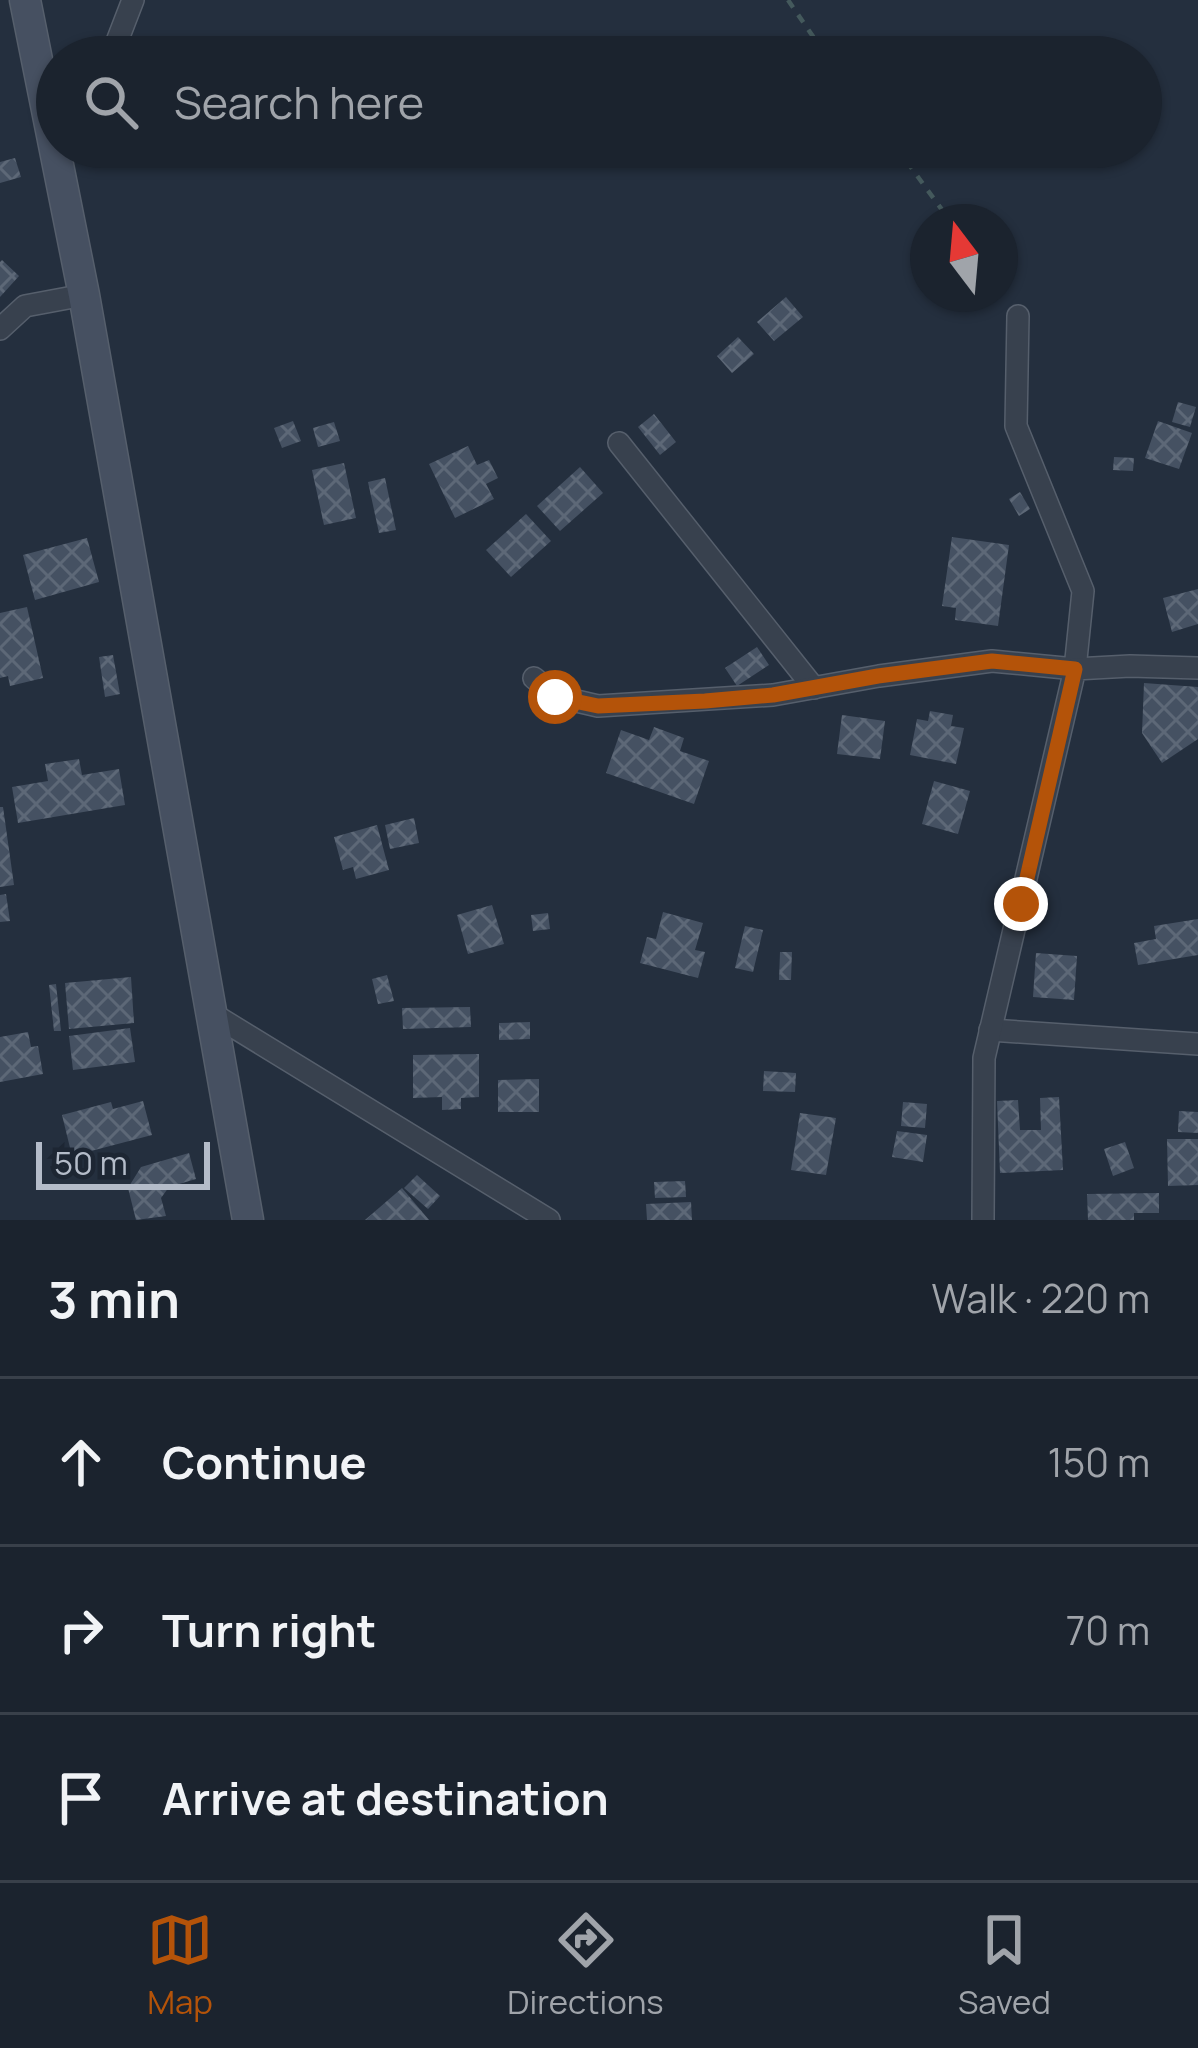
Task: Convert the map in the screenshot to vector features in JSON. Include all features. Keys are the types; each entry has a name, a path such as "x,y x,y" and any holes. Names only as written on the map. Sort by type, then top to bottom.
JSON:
{"main road":[{"path":"25,0 36,46"},
{"path":"62,168 248,1220"}],"street":[{"path":"119,36 133,0"},
{"path":"0,329 25,306 85,296"},
{"path":"982,1220 984,1058 1075,669 1083,590 1016,426 1018,316"},
{"path":"619,443 814,688"},
{"path":"535,678 555,697 598,706 728,699 992,661 1075,669 1198,668"},
{"path":"211,1013 550,1220"},
{"path":"990,1030 1198,1043"}],"path":[{"path":"788,0 813,36"},
{"path":"911,168 938,204"}],"building":[{"path":"15,158 21,177 0,183 0,162"},
{"path":"0,262 19,276 0,297"},
{"path":"786,297 803,317 774,341 757,322"},
{"path":"738,337 754,354 732,373 717,356"},
{"path":"1178,402 1196,407 1190,427 1172,422"},
{"path":"654,414 676,442 660,455 638,427"},
{"path":"293,421 301,441 282,448 274,428"},
{"path":"1158,421 1192,433 1179,469 1145,458"},
{"path":"334,422 340,441 318,447 313,428"},
{"path":"468,446 477,465 489,460 498,478 486,484 494,499 455,518 429,464"},
{"path":"1114,457 1134,458 1133,471 1113,470"},
{"path":"344,463 356,518 324,525 312,470"},
{"path":"580,467 603,493 560,531 537,506"},
{"path":"385,478 396,530 379,533 368,482"},
{"path":"1020,492 1030,509 1019,516 1009,499"},
{"path":"526,514 551,541 511,577 486,550"},
{"path":"952,537 1009,545 998,626 955,620 956,608 942,606"},
{"path":"87,538 99,582 35,600 23,555"},
{"path":"1198,589 1198,624 1172,632 1163,598"},
{"path":"27,607 43,678 10,686 8,676 0,678 0,613"},
{"path":"757,647 769,665 737,686 725,668"},
{"path":"113,655 120,694 105,697 99,657"},
{"path":"1144,683 1198,687 1198,739 1162,763 1142,733"},
{"path":"930,711 953,715 951,726 964,728 956,764 910,755 917,719 928,721"},
{"path":"842,715 885,721 880,759 837,754"},
{"path":"654,727 684,738 680,751 709,761 694,804 606,773 621,730 649,740"},
{"path":"79,759 82,775 119,769 125,805 18,823 12,787 48,781 45,764"},
{"path":"934,781 970,791 958,834 922,824"},
{"path":"0,807 14,885 0,887"},
{"path":"414,818 419,843 390,849 385,825"},
{"path":"377,825 389,870 356,879 353,867 343,870 334,837"},
{"path":"6,894 10,921 0,922 0,895"},
{"path":"492,905 504,944 468,954 457,915"},
{"path":"663,912 703,923 695,950 705,952 698,978 640,963 647,937 656,939"},
{"path":"548,913 550,929 533,931 531,915"},
{"path":"1198,919 1198,955 1138,965 1134,943 1156,939 1154,926"},
{"path":"745,926 763,930 753,972 735,968"},
{"path":"780,952 792,952 791,980 779,980"},
{"path":"1036,953 1077,956 1074,1000 1033,997"},
{"path":"387,975 394,1001 378,1004 372,979"},
{"path":"131,977 134,1023 69,1029 65,983"},
{"path":"56,984 61,1031 54,1031 49,985"},
{"path":"470,1007 471,1027 403,1029 402,1008"},
{"path":"530,1022 530,1039 499,1040 499,1023"},
{"path":"130,1028 135,1062 73,1070 69,1036"},
{"path":"28,1032 31,1047 38,1046 43,1074 0,1082 0,1037"},
{"path":"479,1054 479,1097 461,1098 461,1109 442,1110 442,1097 413,1098 413,1055"},
{"path":"764,1071 796,1073 795,1092 763,1091"},
{"path":"539,1079 539,1112 498,1112 498,1080"},
{"path":"1059,1097 1063,1170 1000,1173 997,1101 1018,1100 1020,1130 1041,1130 1040,1098"},
{"path":"143,1101 152,1135 72,1156 62,1115 111,1102 113,1109"},
{"path":"903,1102 927,1104 925,1128 901,1126"},
{"path":"1179,1111 1198,1112 1198,1133 1178,1132"},
{"path":"800,1113 836,1118 826,1175 791,1170"},
{"path":"897,1131 927,1135 923,1162 892,1157"},
{"path":"1167,1139 1198,1139 1198,1185 1168,1186"},
{"path":"1125,1142 1134,1168 1113,1176 1104,1149"},
{"path":"189,1153 196,1179 169,1187 161,1198 166,1216 136,1220 128,1188 141,1167"},
{"path":"417,1175 440,1196 428,1209 404,1188"},
{"path":"685,1181 686,1197 655,1198 654,1182"},
{"path":"402,1188 429,1220 365,1220"},
{"path":"1159,1193 1159,1213 1134,1213 1134,1220 1088,1220 1087,1194"},
{"path":"691,1202 692,1220 647,1220 646,1204"}],"route":[{"path":"555,697 598,706 705,701 992,661 1075,669 1021,904"}]}
